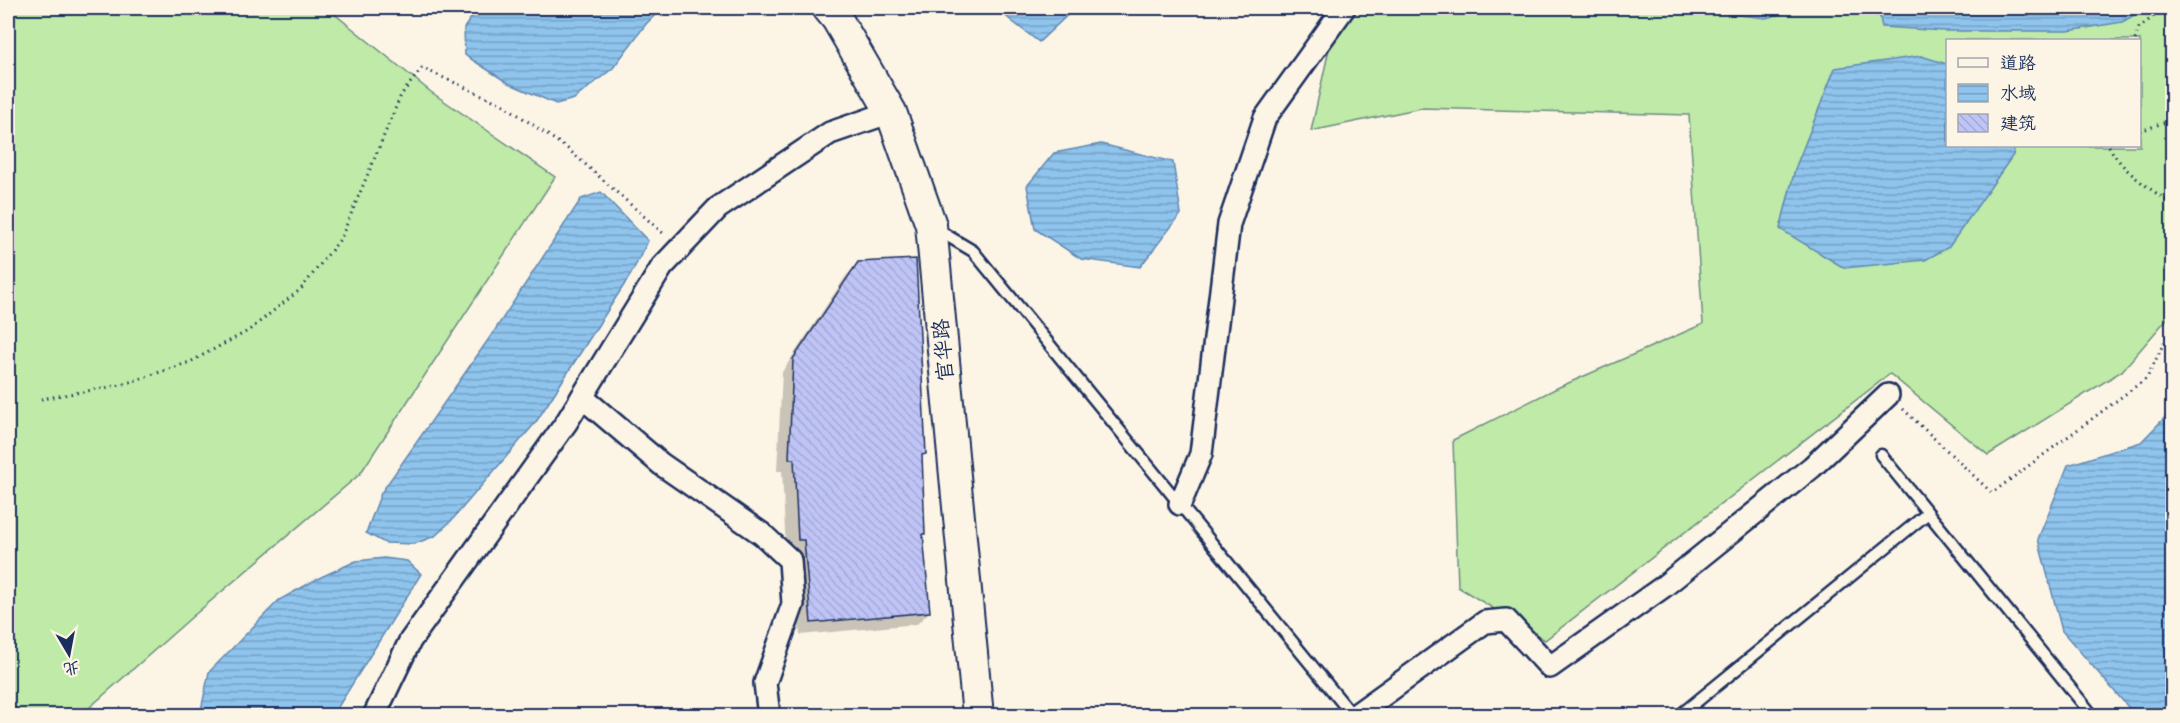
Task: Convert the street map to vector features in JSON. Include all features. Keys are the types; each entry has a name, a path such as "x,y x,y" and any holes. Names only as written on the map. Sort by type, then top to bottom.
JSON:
{"main road":[{"name":"官华路","path":"828,8 837,19 891,112 931,225 978,716"}],"street":[{"path":"1180,504 1201,454 1228,236 1233,213 1265,118 1344,8"},
{"path":"374,716 410,641 560,432 662,267 718,208 830,133 891,112"},
{"path":"1354,716 1485,622 1506,620 1550,667 1663,587 1812,467 1888,395"},
{"path":"582,397 661,464 762,534 790,560 793,604 765,683 769,716"}],"lane":[{"path":"931,225 973,251 1354,716"},
{"path":"1881,455 2093,716"},
{"path":"1679,716 1928,513"}],"path":[{"path":"2135,39 2139,28 2164,8"},
{"path":"41,399 122,385 190,362 248,331 301,289 341,238 401,95 422,68 504,105 568,149 680,248"},
{"path":"2141,130 2172,120"},
{"path":"2110,147 2114,156 2150,189 2172,203"},
{"path":"1888,395 1992,494 2147,378 2171,328 2172,312"}],"green space":[{"path":"8,8 327,8 431,92 555,177 360,474 81,715 8,715"},
{"path":"1338,8 2172,8 2172,313 2122,371 1988,455 1890,374 1545,640 1458,587 1453,440 1557,388 1703,324 1689,115 1421,108 1311,131"}],"water":[{"path":"478,8 662,8 646,24 613,68 574,99 556,104 508,83 465,55 464,28"},
{"path":"998,8 1075,8 1039,42"},
{"path":"1674,8 1803,8 1766,18"},
{"path":"1878,8 2147,8 2122,22 2068,31 1945,31 1882,27"},
{"path":"1921,56 1946,64 1946,147 2015,147 2013,155 1949,247 1925,260 1844,268 1780,229 1795,169 1835,68"},
{"path":"1101,144 1173,162 1181,214 1140,267 1081,259 1035,229 1027,186 1054,153"},
{"path":"601,192 648,241 631,274 536,422 452,520 435,536 414,544 385,543 366,533 381,493 495,330 581,199"},
{"path":"2172,410 2172,715 2135,715 2062,631 2038,539 2068,465 2141,442"},
{"path":"384,558 407,561 421,574 333,715 200,715 209,672 279,600 356,561"}],"building":[{"path":"916,259 926,454 922,455 925,534 923,534 930,612 811,623 804,540 798,540 794,459 789,459 793,359 858,262"}]}
